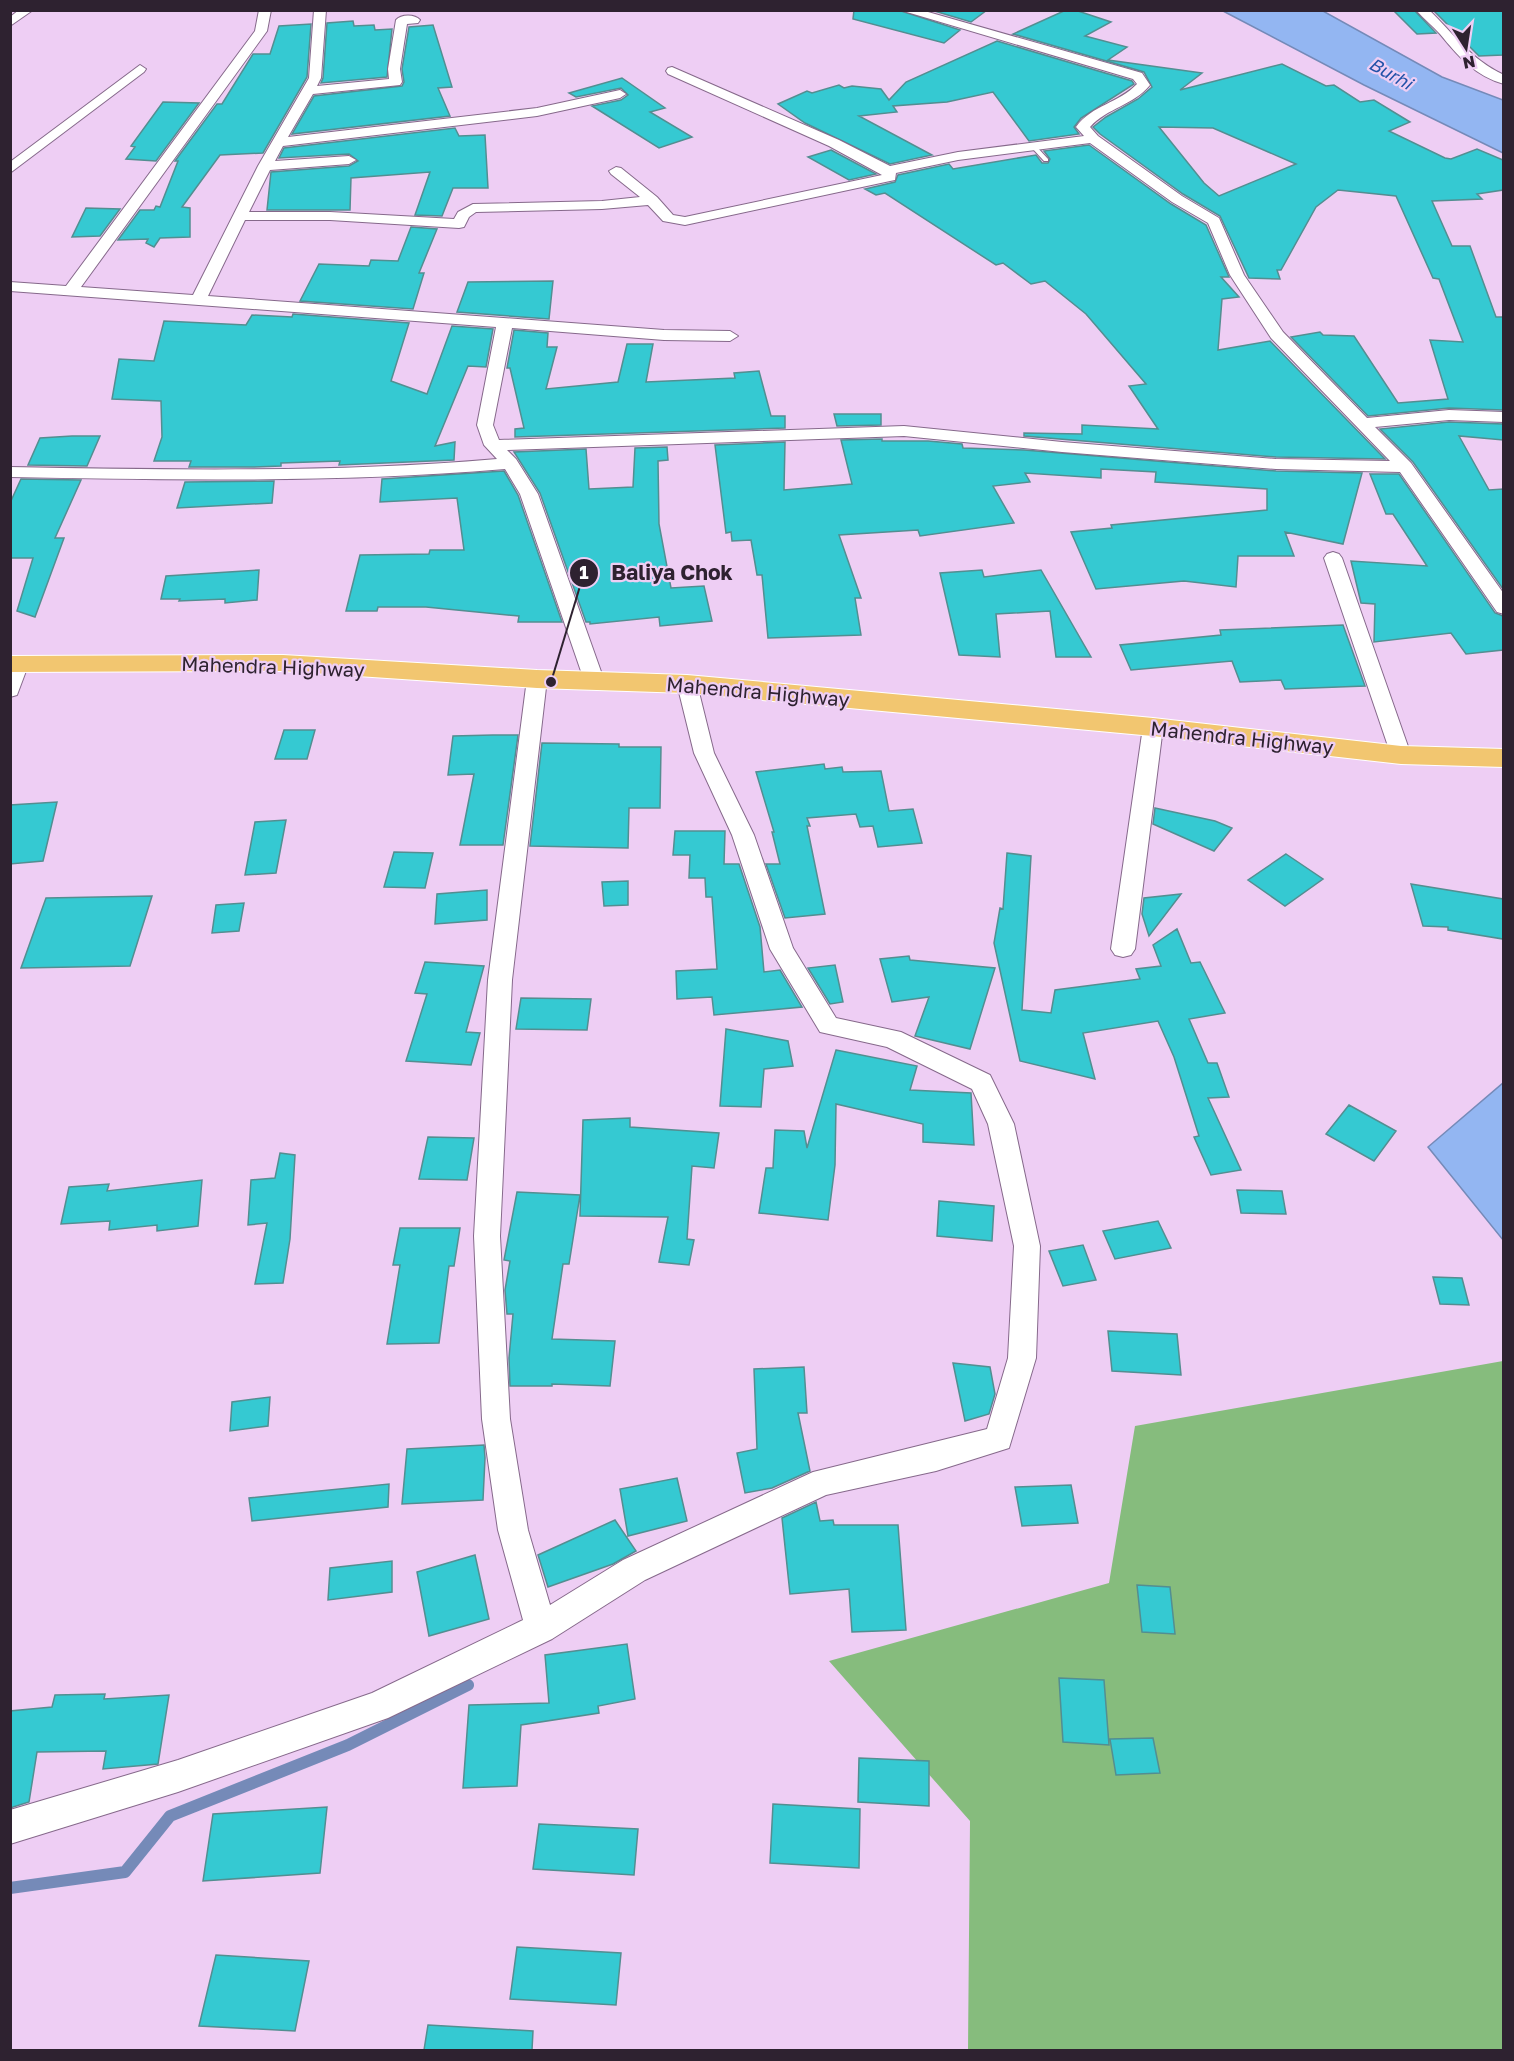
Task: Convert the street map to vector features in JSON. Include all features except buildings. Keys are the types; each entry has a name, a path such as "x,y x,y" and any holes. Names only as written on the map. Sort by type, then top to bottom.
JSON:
{"highway":[{"name":"Mahendra Highway","path":"15,664 283,663 537,680 687,684 1153,727 1401,755 1503,758"}],"street":[{"path":"10,23 27,10"},
{"path":"69,292 261,30 265,10"},
{"path":"198,300 265,166 310,90 315,78 320,10"},
{"path":"906,10 1138,76 1144,85 1138,92 1091,116 1083,127 1093,139 1177,199 1214,221 1237,275 1277,335 1405,467 1503,608"},
{"path":"1422,10 1444,31 1456,48 1481,69 1503,80"},
{"path":"310,90 396,82 394,69 407,17"},
{"path":"10,169 140,69"},
{"path":"672,71 834,143 888,171 958,156 1093,139"},
{"path":"280,142 537,112 620,94"},
{"path":"265,166 349,160"},
{"path":"616,171 652,200 668,218 685,221 890,177 888,171"},
{"path":"241,216 330,216 459,224 463,215 473,208 591,205 652,200"},
{"path":"10,286 664,335 730,336"},
{"path":"505,322 485,425 493,445 510,463 529,494 594,680"},
{"path":"1363,423 1449,416 1503,417"},
{"path":"493,445 904,431 1062,447 1276,464 1405,467"},
{"path":"10,472 221,476 441,468 510,463"},
{"path":"1333,558 1401,755"},
{"path":"10,691 15,664"},
{"path":"537,680 500,980 487,1236 496,1419 513,1530 541,1628"},
{"path":"10,1827 178,1776 377,1707 541,1628 634,1570 824,1482 936,1457 999,1439 1022,1358 1027,1246 1000,1124 981,1082 892,1039 828,1026 782,949 743,835 704,753 687,684"},
{"path":"1123,949 1153,727"}],"lane":[{"path":"1034,147 1046,160"}],"green space":[{"path":"1503,1361 1503,2050 968,2050 970,1821 829,1661 1109,1583 1135,1426"}],"water":[{"name":"Burhi","path":"1223,11 1323,11 1442,77 1503,100 1503,153 1364,85"},
{"path":"1503,1083 1503,1240 1428,1147"}],"waterway":[{"path":"10,1888 125,1872 170,1816 348,1745 468,1685"}],"place":[{"name":"Baliya Chok","path":"551,682"}]}
